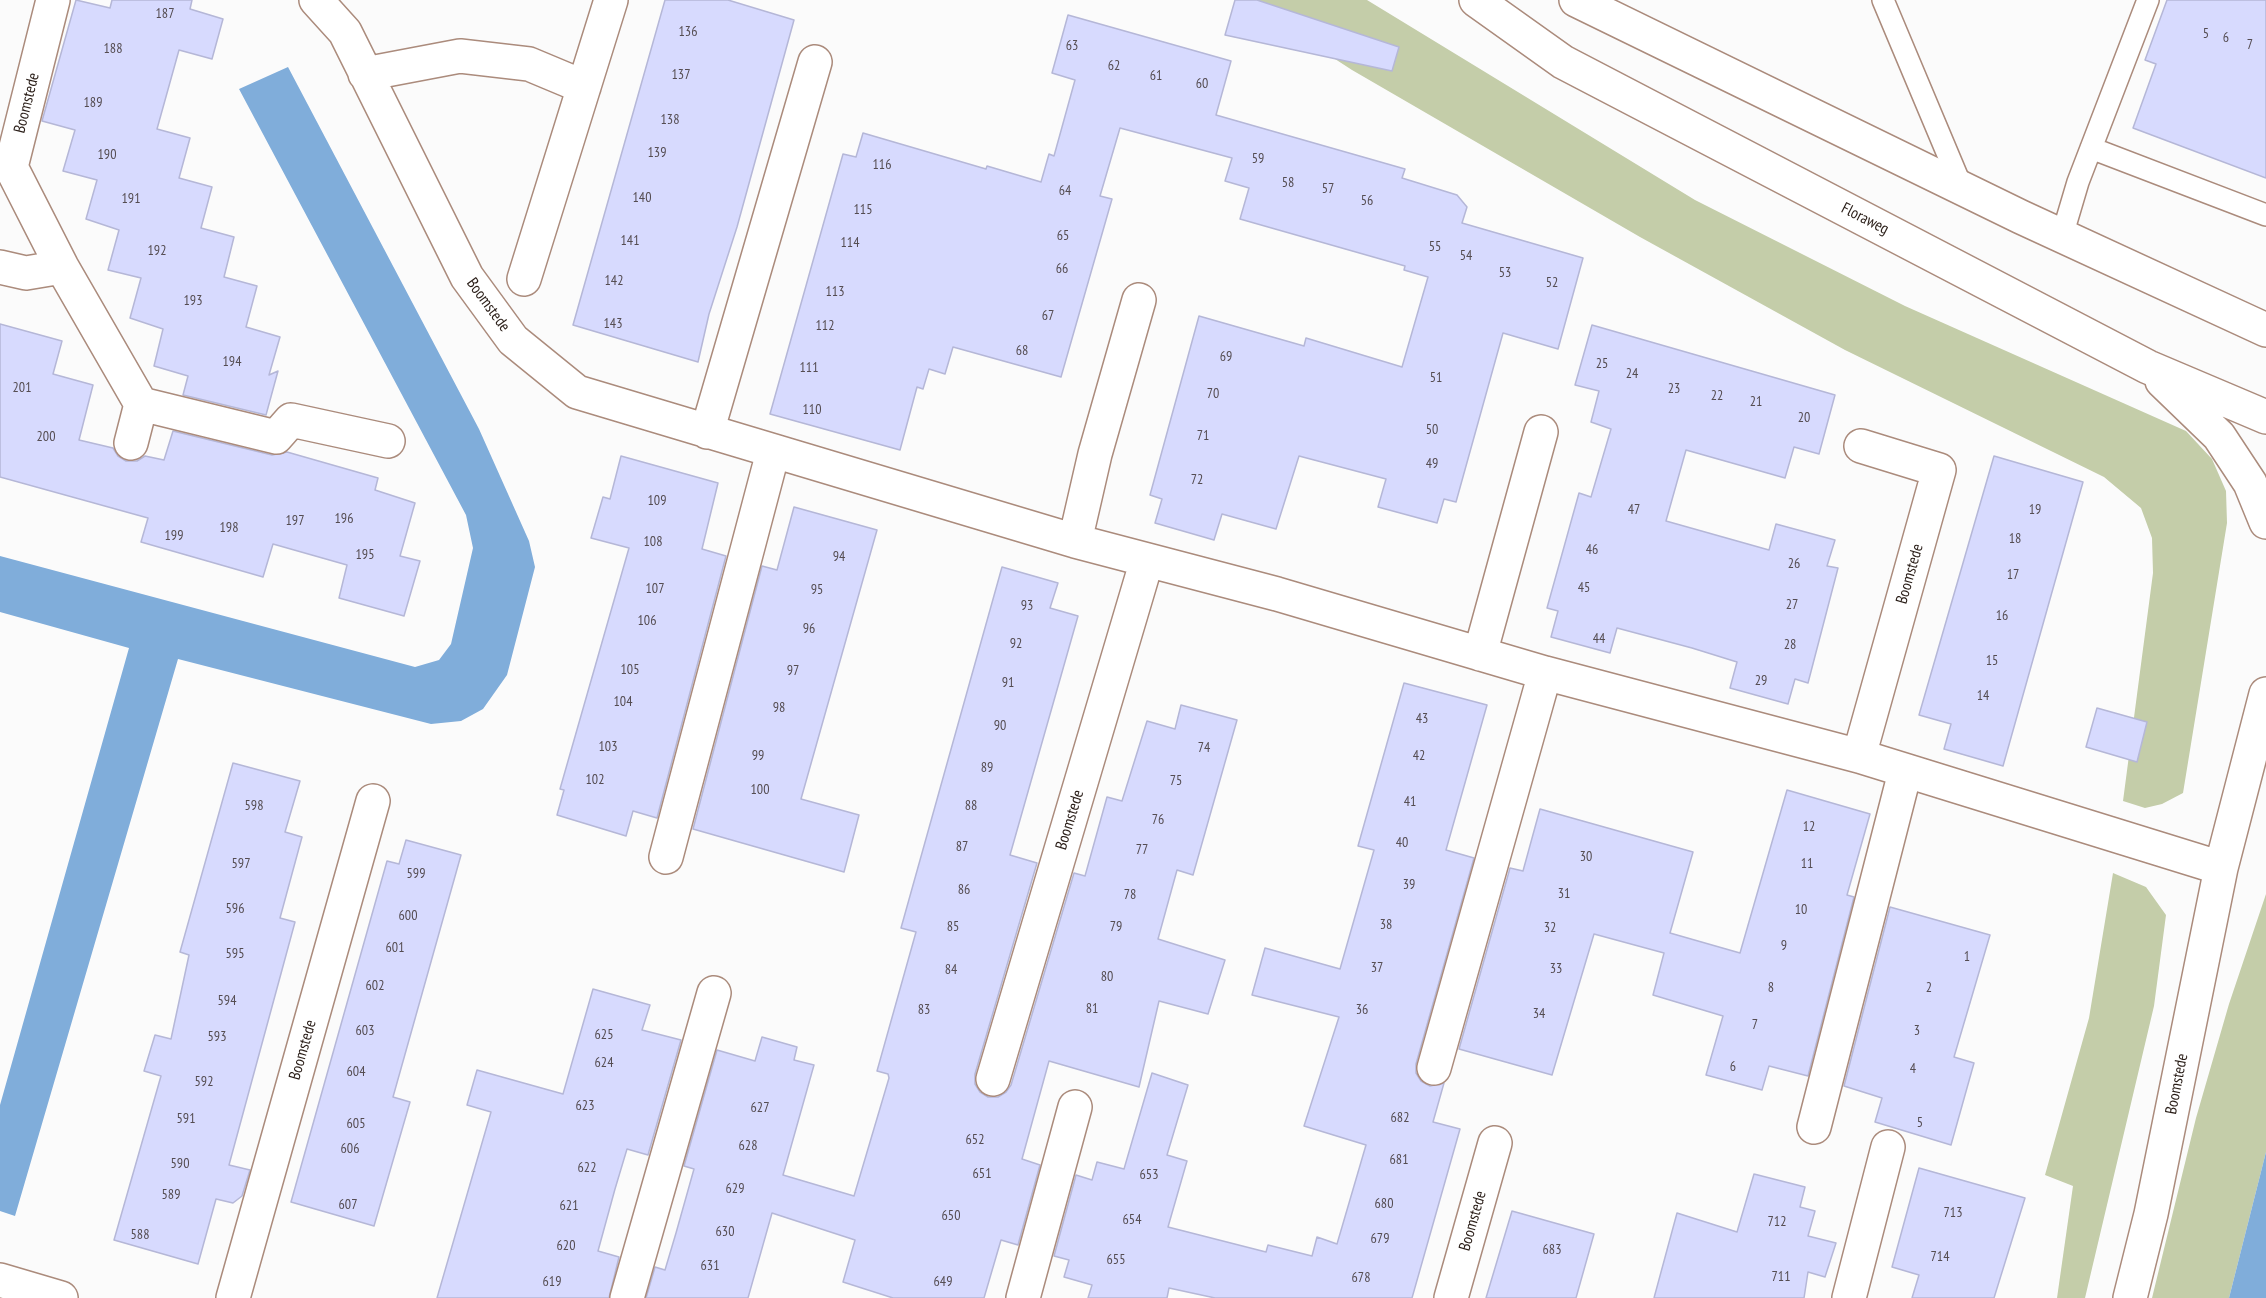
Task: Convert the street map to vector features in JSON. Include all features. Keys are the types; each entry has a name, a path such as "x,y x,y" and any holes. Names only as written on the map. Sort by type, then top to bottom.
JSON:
{"street":[{"name":"Boomstede","path":"53,0 11,167 62,267 141,404"},
{"name":"Boomstede","path":"316,0 345,32 467,277 513,340 577,392 1075,541 1277,594 1545,673 1859,756 2221,868"},
{"path":"524,279 611,0"},
{"name":"Floraweg","path":"1476,0 1563,62 2148,367 2266,417"},
{"path":"1576,0 2062,236 2266,330"},
{"path":"365,74 460,56 529,64 584,87"},
{"path":"707,432 815,62"},
{"path":"0,267 26,273 62,267"},
{"path":"1075,541 1095,454 1139,300"},
{"path":"2148,367 2219,436 2250,483 2266,522"},
{"path":"131,443 141,404 276,437 291,420 388,441"},
{"path":"1480,654 1541,432"},
{"name":"Boomstede","path":"1859,756 1939,470 1861,446"},
{"path":"666,857 773,452"},
{"name":"Boomstede","path":"993,1079 1147,560"},
{"path":"1434,1068 1545,673"},
{"name":"Boomstede","path":"2130,1298 2151,1214 2221,868 2266,694"},
{"path":"1814,1127 1905,772"},
{"name":"Boomstede","path":"233,1298 373,801"},
{"path":"627,1298 714,993"},
{"path":"1023,1298 1075,1107"},
{"name":"Boomstede","path":"1451,1298 1495,1143"},
{"path":"1849,1298 1888,1147"},
{"path":"6,1282 61,1298"}],"lane":[{"path":"1883,0 1962,188"},
{"path":"2062,236 2091,148 2148,0"},
{"path":"2091,148 2266,215"}],"green space":[{"path":"1244,0 1367,0 1695,200 1905,306 2186,431 2212,459 2226,491 2227,523 2183,793 2162,804 2145,808 2123,801 2153,573 2152,538 2141,508 2104,477 1845,350 1640,237 1352,70"},
{"path":"2113,873 2146,887 2166,915 2154,1006 2085,1298 2057,1298 2073,1186 2045,1175 2089,1018"},
{"path":"2266,894 2266,1152 2229,1298 2152,1298 2196,1118 2229,1004"}],"water":[{"path":"288,67 479,429 529,541 535,567 507,675 483,709 461,721 431,724 178,659 15,1216 0,1211 0,1105 129,648 0,612 0,556 415,667 439,660 451,644 473,548 466,515 239,89"},
{"path":"2266,1152 2266,1298 2229,1298"}],"building":[{"path":"76,0 110,8 112,0 192,0 190,9 223,19 212,59 179,50 157,129 190,138 179,178 212,187 201,228 234,237 224,277 257,286 246,327 280,337 269,375 278,371 266,415 183,395 188,376 154,366 163,329 130,318 141,278 108,270 119,230 86,219 97,180 63,171 75,130 42,121"},
{"path":"665,0 728,0 794,20 737,227 709,314 698,362 573,325"},
{"path":"1235,0 1257,0 1399,47 1392,71 1225,35"},
{"path":"2167,0 2266,0 2266,178 2133,128 2156,64 2145,60"},
{"path":"1068,15 1231,61 1216,115 1405,169 1402,178 1457,195 1467,207 1462,223 1583,258 1558,349 1503,333 1456,502 1444,499 1437,523 1378,507 1386,479 1299,456 1276,529 1222,514 1214,540 1155,523 1162,499 1150,495 1199,316 1304,346 1306,338 1402,367 1428,277 1404,270 1405,266 1240,219 1249,188 1225,181 1232,158 1120,128 1100,196 1112,199 1061,377 953,347 945,374 929,369 923,389 917,387 900,450 770,414 843,154 856,157 863,133 986,169 987,166 1041,182 1049,154 1054,156 1075,80 1052,73"},
{"path":"0,324 62,341 53,374 93,385 79,440 113,448 118,456 126,461 137,461 145,456 164,460 173,431 272,455 287,452 378,478 375,490 415,503 400,556 420,561 404,616 339,598 347,565 273,544 263,577 141,542 148,518 0,477"},
{"path":"1592,325 1835,395 1819,454 1794,447 1785,478 1686,450 1666,521 1769,550 1776,524 1835,540 1827,566 1838,568 1808,683 1795,679 1788,704 1730,688 1737,662 1692,648 1617,628 1610,653 1551,637 1558,611 1547,608 1579,493 1591,497 1611,429 1591,422 1599,391 1575,385"},
{"path":"621,456 718,483 702,549 726,556 657,818 633,811 626,836 557,815 564,790 560,789 629,548 591,538 603,497 610,499"},
{"path":"1994,456 2083,482 2003,766 1944,749 1951,724 1919,715"},
{"path":"794,507 877,530 801,799 859,815 844,872 693,829 762,566 777,570"},
{"path":"1002,567 1058,583 1050,608 1078,616 1010,855 1037,863 975,1074 975,1084 980,1092 988,1097 998,1097 1011,1085 1074,873 1085,876 1107,797 1122,801 1147,721 1175,729 1181,705 1237,720 1193,875 1177,870 1158,939 1225,960 1208,1014 1159,1001 1139,1087 1049,1061 1022,1159 1040,1165 1018,1245 1001,1240 984,1298 893,1298 843,1282 855,1240 772,1213 748,1298 646,1298 655,1267 665,1270 676,1233 694,1169 684,1166 717,1050 755,1061 762,1037 797,1047 794,1060 814,1065 783,1175 854,1196 889,1078 888,1074 877,1071 916,932 901,928"},
{"path":"1404,683 1487,705 1446,850 1474,858 1416,1064 1416,1073 1421,1081 1430,1086 1444,1083 1433,1122 1460,1129 1412,1298 1215,1298 1169,1288 1167,1298 1088,1298 1092,1285 1064,1277 1069,1260 1054,1256 1076,1175 1092,1180 1097,1162 1124,1169 1152,1073 1188,1085 1167,1155 1187,1161 1168,1227 1266,1252 1268,1245 1312,1256 1317,1237 1337,1244 1366,1145 1304,1126 1339,1017 1252,995 1265,948 1340,969 1374,850 1358,846"},
{"path":"2097,708 2147,722 2137,762 2086,747"},
{"path":"233,763 300,781 285,832 302,837 280,918 295,922 229,1165 250,1170 242,1196 233,1203 216,1199 198,1264 114,1240 161,1076 144,1071 155,1035 171,1039 189,955 180,952"},
{"path":"1787,790 1870,814 1847,895 1854,897 1808,1076 1769,1066 1762,1090 1706,1075 1723,1016 1653,995 1664,953 1594,934 1552,1075 1459,1049 1510,868 1523,871 1540,809 1693,852 1670,933 1740,953"},
{"path":"406,840 461,855 393,1097 410,1102 374,1226 291,1202 387,861 399,864"},
{"path":"1890,907 1990,935 1954,1057 1974,1063 1951,1145 1875,1122 1882,1098 1844,1086"},
{"path":"593,989 650,1005 642,1030 681,1040 648,1155 627,1149 615,1189 598,1251 619,1257 609,1298 437,1298 491,1112 467,1105 477,1070 563,1094"},
{"path":"1919,1168 2025,1198 1994,1298 1912,1298 1919,1275 1892,1267"},
{"path":"1754,1174 1805,1187 1800,1207 1815,1211 1808,1236 1836,1243 1825,1277 1808,1272 1804,1298 1654,1298 1677,1213 1737,1232"},
{"path":"1512,1211 1594,1234 1576,1298 1486,1298"}]}
